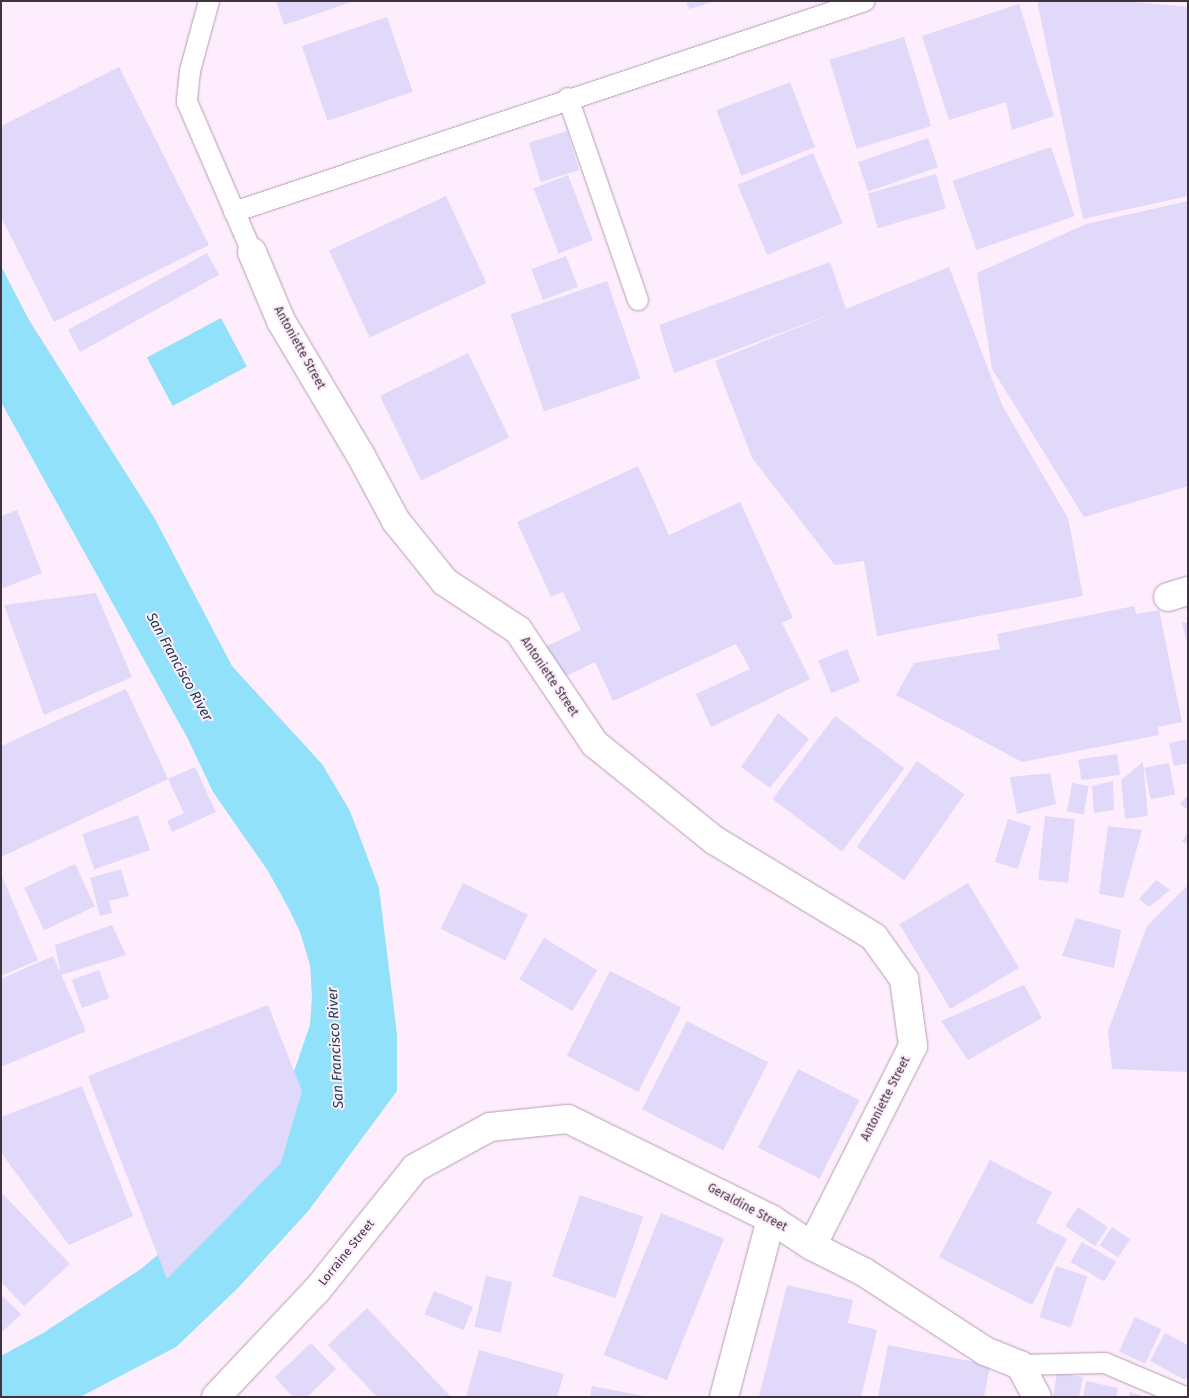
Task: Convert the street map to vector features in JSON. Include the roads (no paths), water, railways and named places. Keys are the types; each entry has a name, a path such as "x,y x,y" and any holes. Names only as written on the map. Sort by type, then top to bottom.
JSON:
{"street":[{"name":"Antoniette Street","path":"252,252 281,321 396,521 445,582 518,630 595,744 714,840 874,937 904,979 913,1046 812,1246"},
{"name":"Geraldine Street","path":"490,1127 568,1119 771,1219 812,1246 864,1272 985,1351 1020,1365"},
{"name":"Lorraine Street","path":"216,1397 317,1290 415,1168 490,1127"},
{"path":"724,1397 771,1219"},
{"path":"1020,1365 1037,1397"}],"lane":[{"name":"Antoniette Street","path":"209,1 190,71 187,102 252,252"},
{"path":"234,212 568,98 865,1"},
{"path":"568,98 638,300"},
{"path":"1020,1365 1105,1363 1185,1397"}],"water":[{"name":"San Francisco River","path":"1,266 29,320 155,519 232,666 322,764 350,811 379,888 397,1034 397,1091 309,1210 238,1288 176,1347 80,1397 1,1397 1,1356 43,1333 141,1269 242,1183 280,1112 310,1025 312,997 310,965 300,932 289,909 268,871 213,792 188,739 1,402"},
{"path":"221,318 247,367 173,406 147,357"}]}
